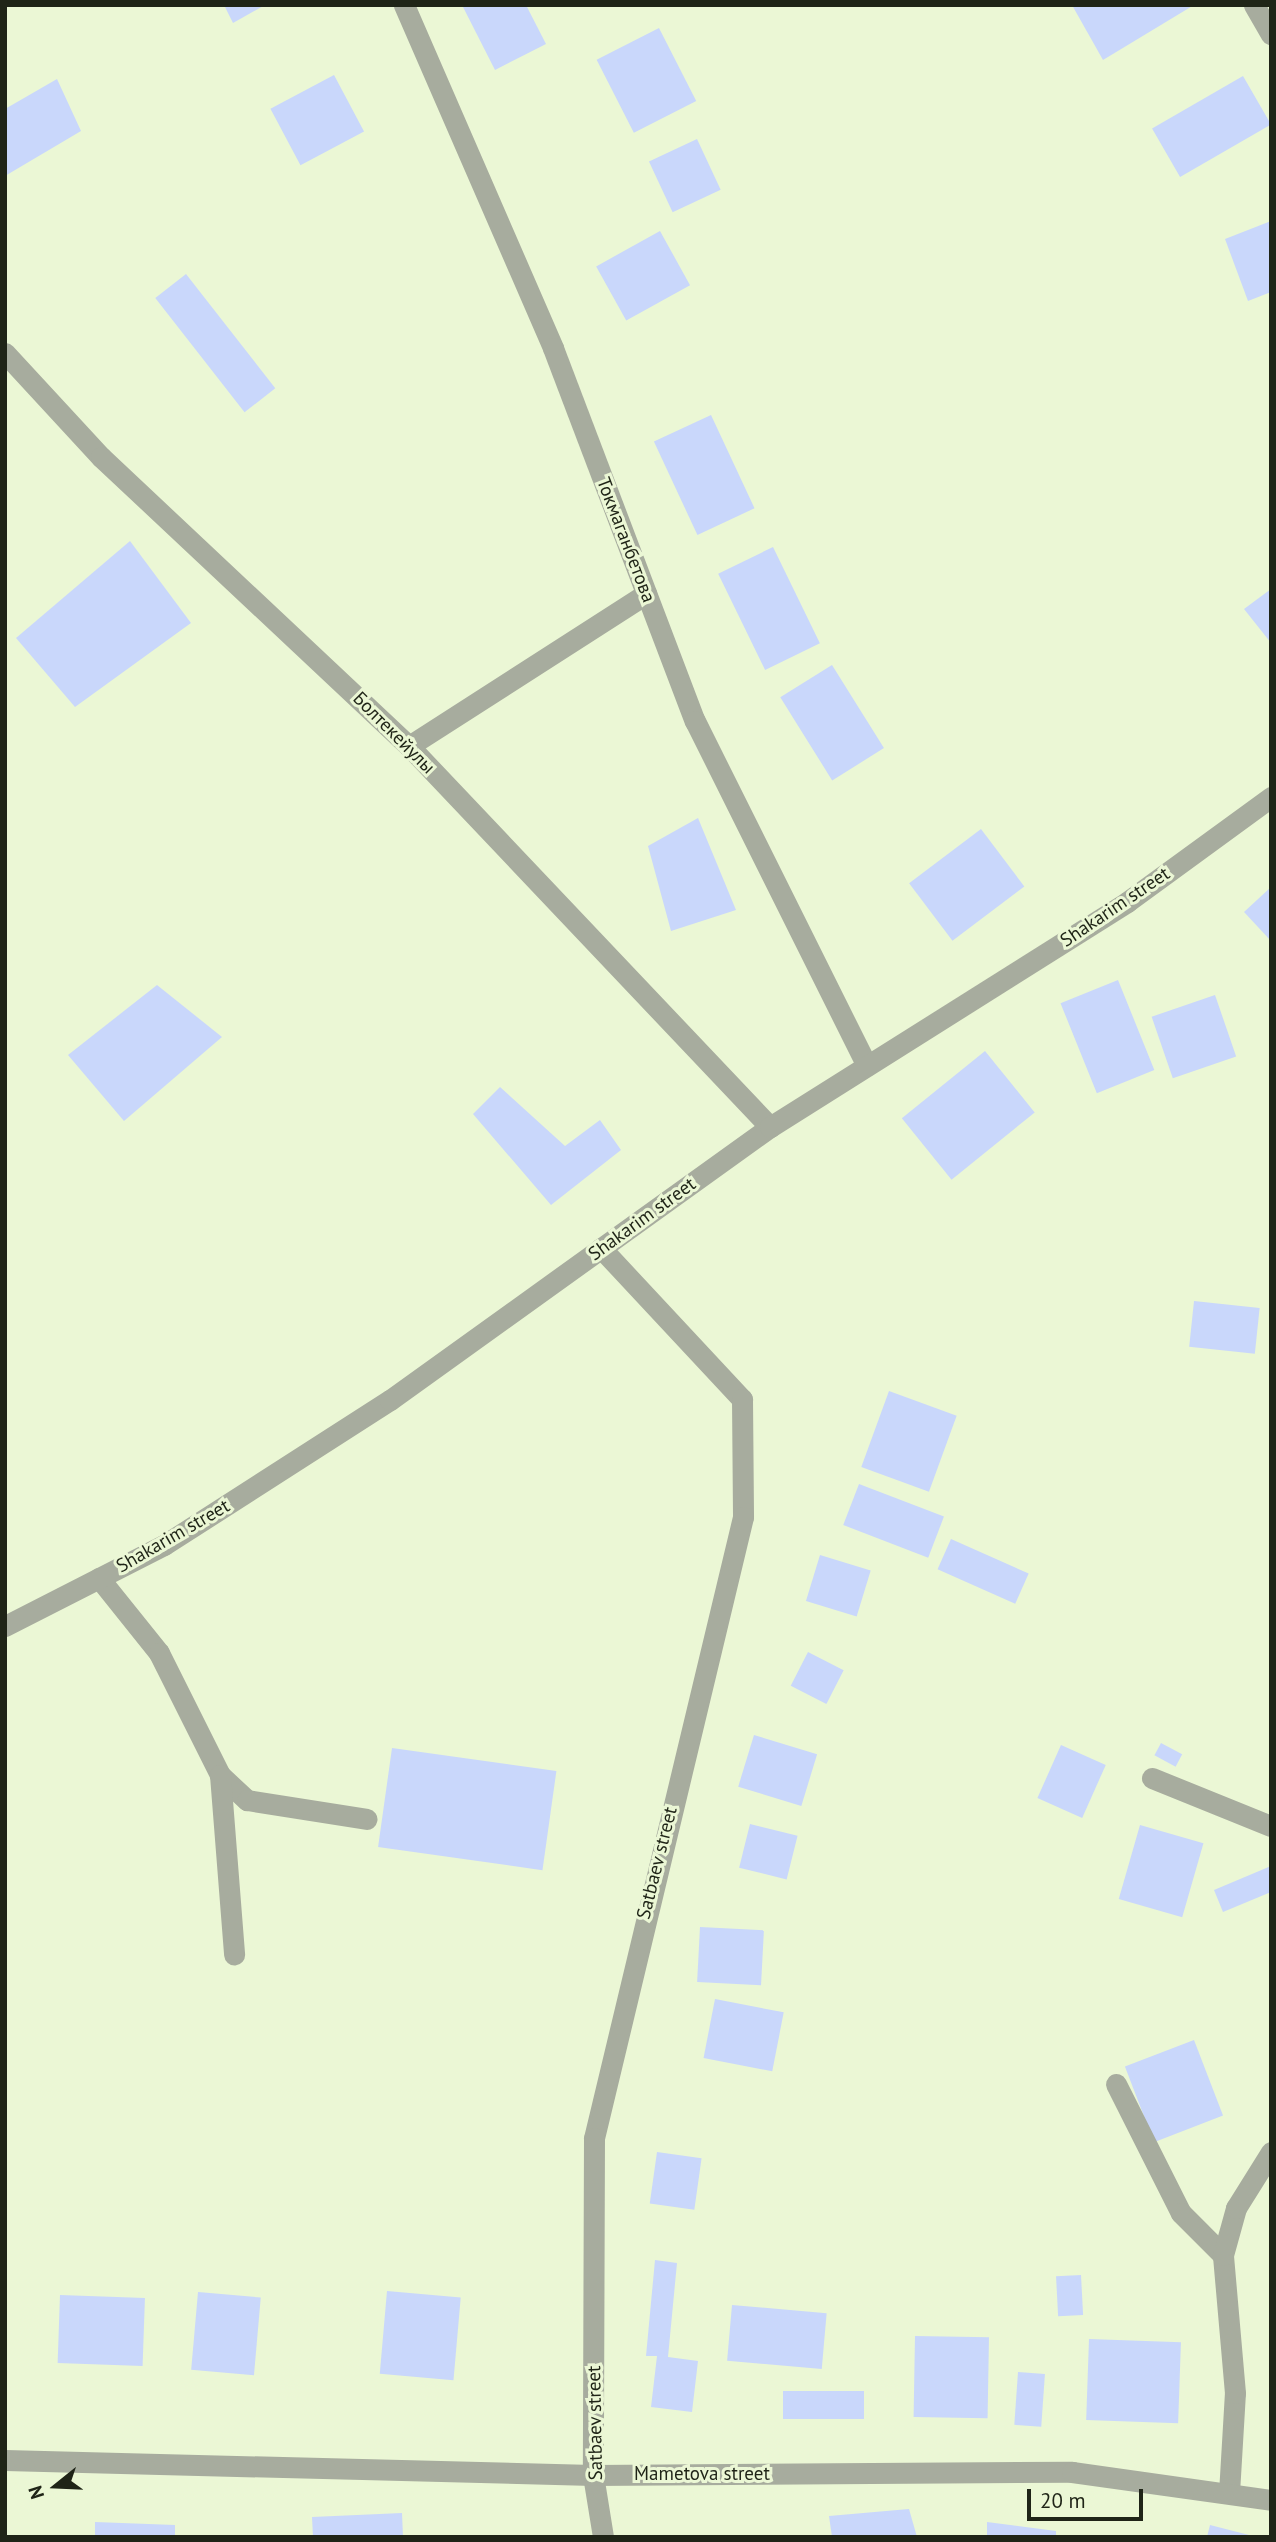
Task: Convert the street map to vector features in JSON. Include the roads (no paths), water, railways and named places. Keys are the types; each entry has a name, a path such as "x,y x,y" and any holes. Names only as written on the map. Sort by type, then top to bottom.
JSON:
{"street":[{"name":"Токмаганбетова","path":"404,5 553,348 695,720 867,1066"},
{"path":"1254,5 1271,36"},
{"name":"Болтекейулы","path":"5,353 101,457 409,746 770,1127"},
{"path":"409,746 646,594"},
{"name":"Shakarim street","path":"5,1626 164,1545 390,1400 770,1127 1127,902 1271,797"},
{"name":"Satbaev street","path":"601,1248 742,1399 743,1517 594,2138 593,2475 603,2537"},
{"path":"99,1578 159,1653 220,1775 247,1800 367,1819"},
{"path":"220,1775 234,1954"},
{"path":"1152,1778 1271,1826"},
{"path":"1115,2084 1181,2213 1223,2255"},
{"path":"1229,2493 1235,2393 1223,2255 1236,2208 1271,2152"},
{"name":"Mametova street","path":"5,2460 593,2475 1072,2472 1271,2500"}]}
